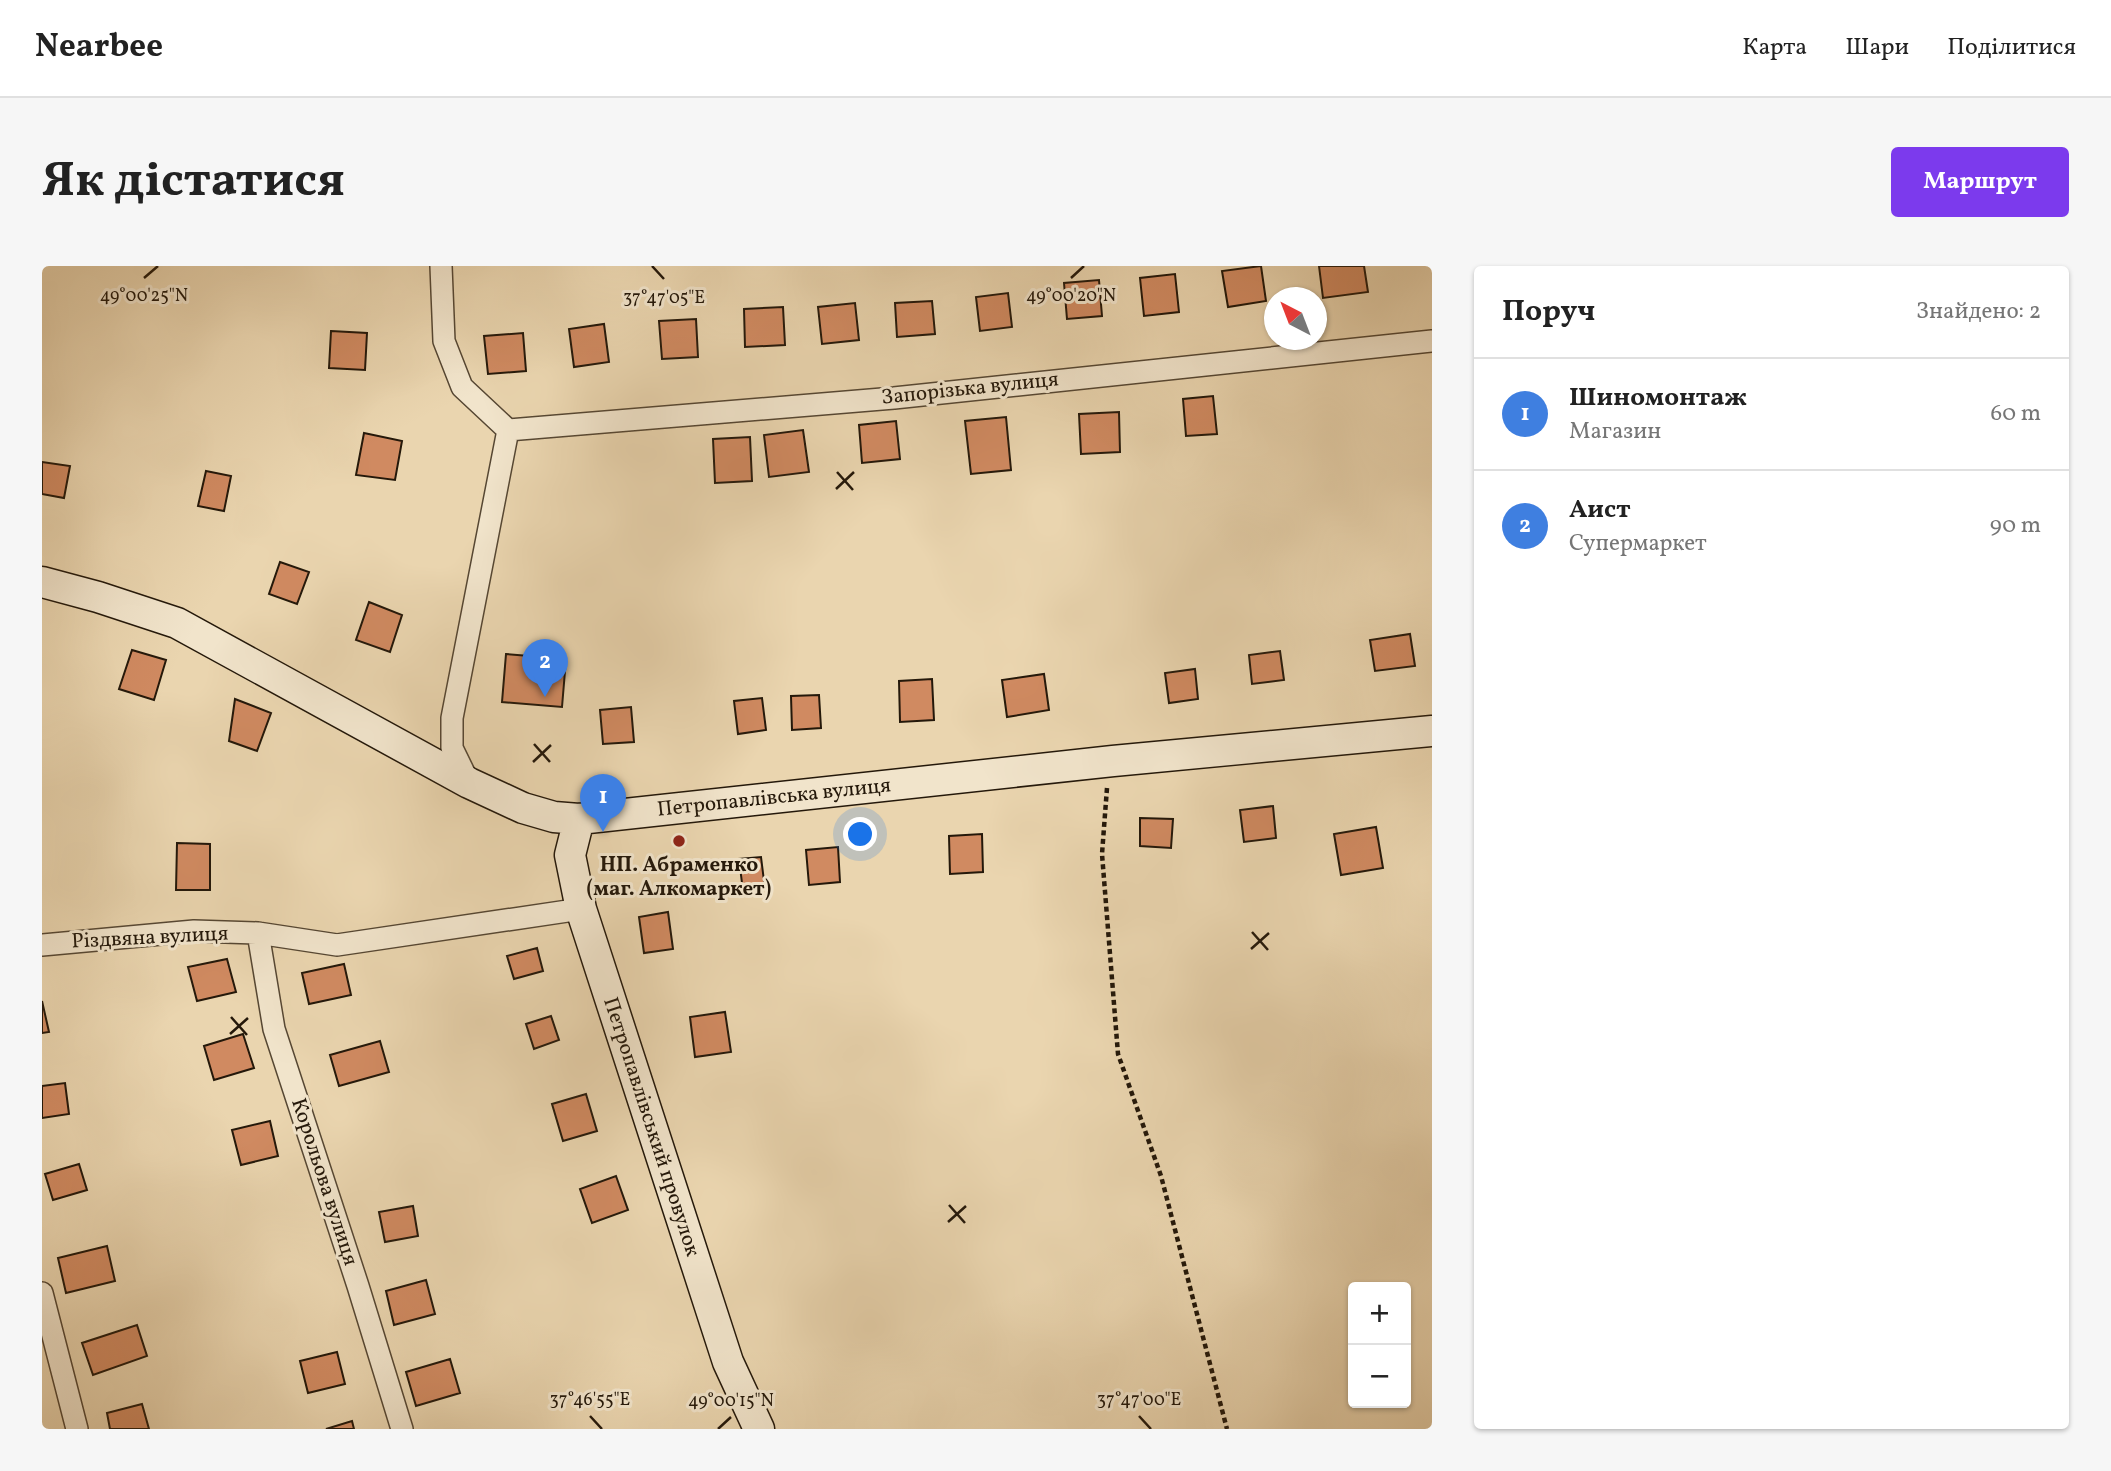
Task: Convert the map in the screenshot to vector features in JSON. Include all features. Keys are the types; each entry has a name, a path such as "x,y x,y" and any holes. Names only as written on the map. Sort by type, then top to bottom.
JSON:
{"street":[{"path":"441,266 444,341 462,387 508,430 452,718 452,748 469,783"},
{"name":"Запорізька вулиця","path":"508,430 894,397 1432,341"},
{"name":"Петропавлівська вулиця","path":"42,582 99,597 177,623 469,783 523,808 554,817 579,819 1113,761 1432,731"},
{"name":"Петропавлівський провулок","path":"579,819 570,855 581,909 727,1363 759,1429"},
{"name":"Різдвяна вулиця","path":"42,945 194,931 258,933 337,944 581,909"},
{"name":"Корольова вулиця","path":"258,933 274,1029 402,1429"},
{"path":"42,1293 77,1429"}],"path":[{"path":"1113,761 1107,780 1102,854 1118,1054 1161,1176 1227,1429"}],"building":[{"path":"1261,266 1264,301 1228,307 1222,271"},
{"path":"1319,266 1364,266 1368,292 1327,297 1327,287 1322,287"},
{"path":"1175,274 1179,312 1144,316 1140,278"},
{"path":"1099,280 1102,316 1067,319 1064,283"},
{"path":"1008,293 1012,327 980,331 976,297"},
{"path":"932,301 935,334 897,337 895,303"},
{"path":"855,303 859,340 822,344 818,307"},
{"path":"783,307 785,345 745,347 744,309"},
{"path":"696,319 698,357 662,359 659,321"},
{"path":"604,324 609,362 574,367 569,329"},
{"path":"331,331 367,333 365,370 329,368"},
{"path":"523,333 526,371 488,374 484,336"},
{"path":"1213,396 1217,434 1186,436 1183,399"},
{"path":"1119,412 1120,452 1081,454 1079,414"},
{"path":"1006,417 1011,470 971,474 965,421"},
{"path":"896,421 900,459 862,463 859,425"},
{"path":"803,430 809,472 769,477 764,435"},
{"path":"364,433 402,441 395,480 356,475"},
{"path":"750,437 752,481 715,483 713,439"},
{"path":"42,462 70,466 64,498 42,494"},
{"path":"206,471 231,476 224,511 198,506"},
{"path":"280,562 309,572 297,604 269,594"},
{"path":"369,602 402,615 390,652 356,640"},
{"path":"1410,634 1415,666 1375,671 1370,640"},
{"path":"132,650 166,660 154,700 119,689"},
{"path":"1280,651 1284,680 1252,684 1249,655"},
{"path":"506,654 566,659 562,707 502,702"},
{"path":"1195,669 1198,699 1169,703 1165,673"},
{"path":"1044,674 1049,710 1007,717 1002,680"},
{"path":"932,679 934,720 900,722 899,681"},
{"path":"819,695 821,728 792,730 791,696"},
{"path":"762,698 766,730 738,734 734,701"},
{"path":"235,699 271,713 257,751 229,741"},
{"path":"631,707 634,742 603,744 600,710"},
{"path":"1273,806 1276,838 1244,842 1240,810"},
{"path":"1140,818 1173,819 1171,848 1140,846"},
{"path":"1376,827 1383,868 1341,875 1334,834"},
{"path":"982,834 983,872 950,874 949,836"},
{"path":"177,843 210,844 210,890 176,890"},
{"path":"838,847 840,882 809,885 806,850"},
{"path":"761,857 765,889 743,891 739,859"},
{"path":"668,912 673,949 644,953 639,917"},
{"path":"537,948 543,971 514,979 507,956"},
{"path":"227,959 236,992 197,1001 188,967"},
{"path":"344,964 351,995 309,1004 302,973"},
{"path":"42,1001 49,1032 42,1033"},
{"path":"725,1012 731,1052 695,1057 690,1017"},
{"path":"551,1016 559,1040 534,1049 526,1024"},
{"path":"243,1034 254,1068 214,1080 204,1046"},
{"path":"380,1041 389,1072 339,1086 330,1055"},
{"path":"65,1083 69,1114 42,1118 42,1086"},
{"path":"586,1094 597,1131 563,1141 552,1104"},
{"path":"270,1121 278,1156 241,1165 232,1130"},
{"path":"79,1164 87,1190 53,1200 45,1174"},
{"path":"616,1176 628,1210 592,1223 580,1189"},
{"path":"413,1206 418,1236 385,1242 379,1212"},
{"path":"107,1246 115,1281 66,1293 58,1258"},
{"path":"426,1280 435,1314 394,1325 386,1291"},
{"path":"137,1325 147,1356 93,1375 82,1343"},
{"path":"337,1352 345,1384 308,1393 300,1361"},
{"path":"450,1359 460,1393 416,1406 406,1372"},
{"path":"142,1404 149,1429 110,1429 107,1413"},
{"path":"352,1421 354,1429 326,1429"}],"place":[{"name":"Аист","path":"545,697"},
{"name":"Шиномонтаж","path":"603,832"},
{"name":"НП. Абраменко (маг. Алкомаркет)","path":"679,841"}]}
